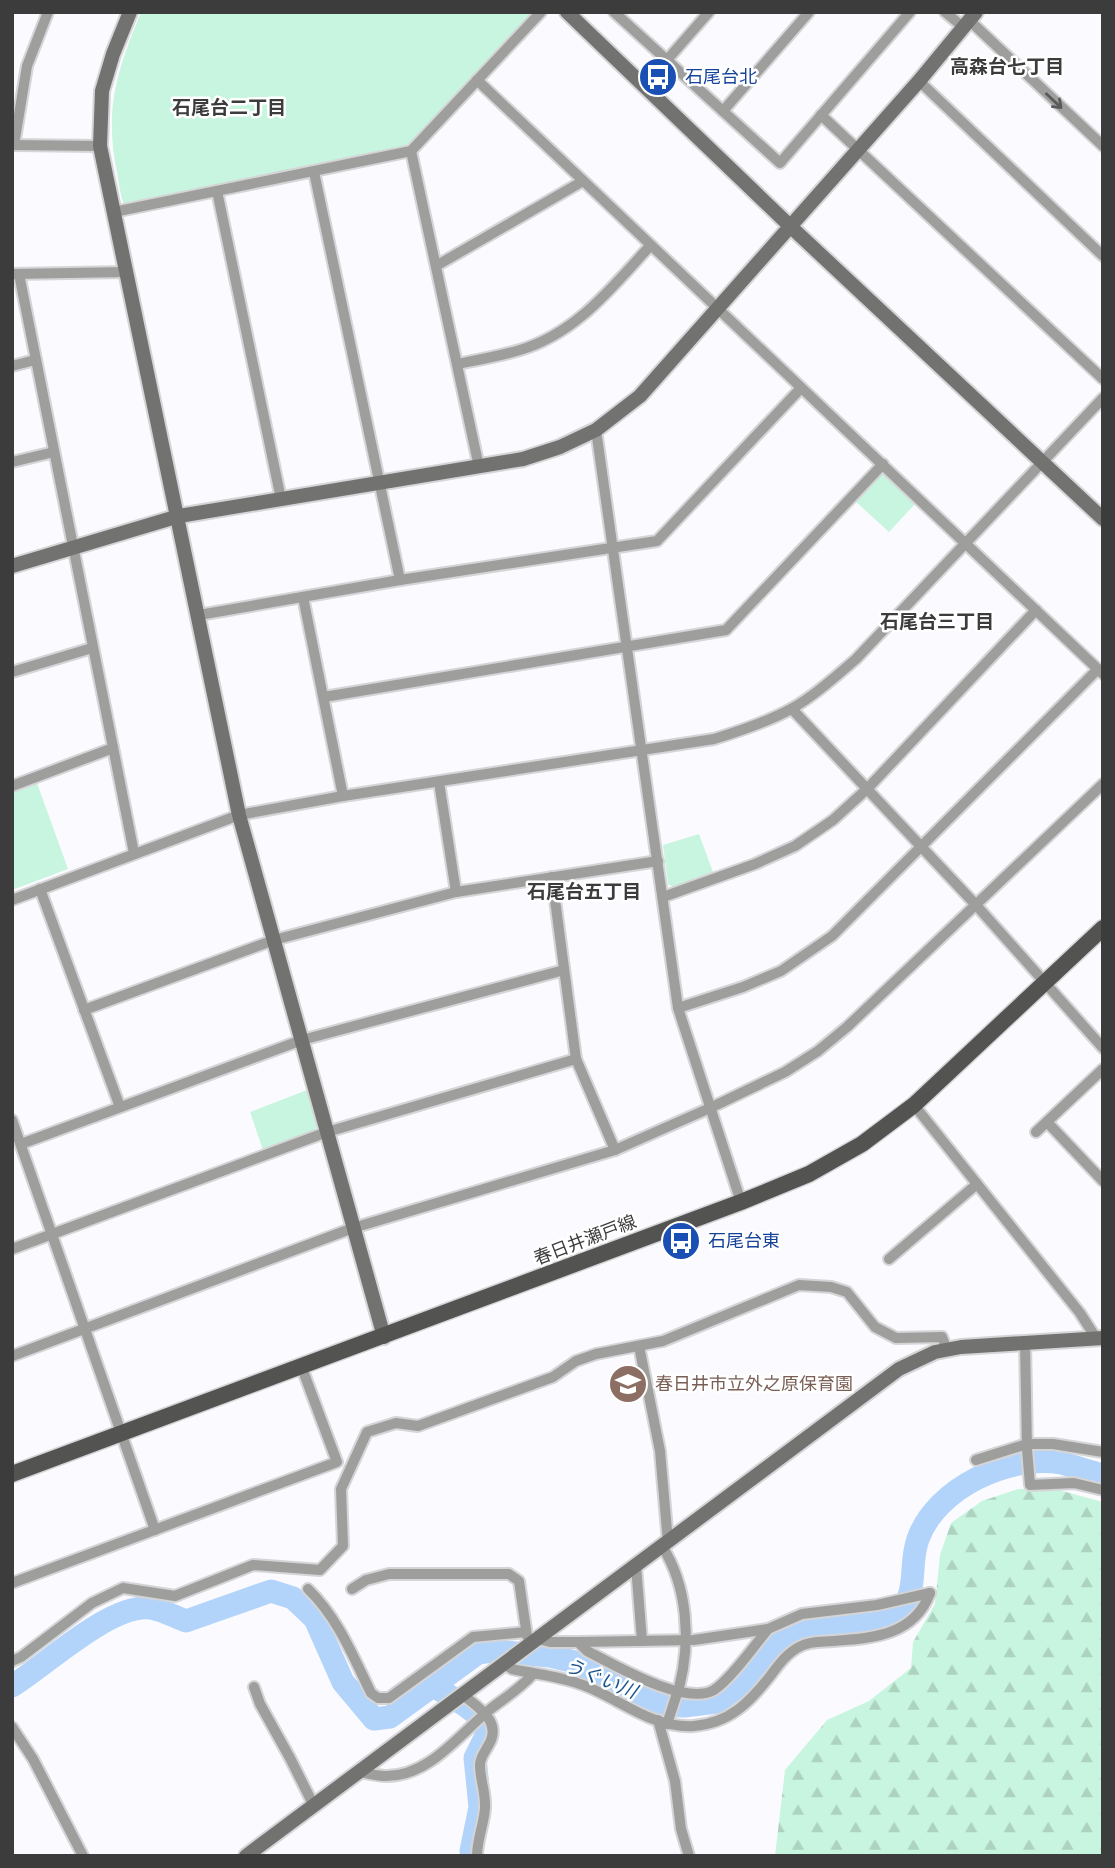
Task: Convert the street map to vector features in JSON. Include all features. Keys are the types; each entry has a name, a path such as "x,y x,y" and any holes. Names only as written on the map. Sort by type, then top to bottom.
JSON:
{"main road":[{"name":"春日井瀬戸線","path":"12,1474 302,1368 809,1174 862,1144 914,1105 1103,928"}],"street":[{"path":"47,12 27,66 13,145 100,146"},
{"path":"130,12 102,91 100,146 239,815 384,1337"},
{"path":"114,212 411,151 541,12"},
{"path":"567,12 790,226 1103,519"},
{"path":"614,12 780,163 910,12"},
{"path":"667,60 709,12"},
{"path":"723,111 808,12"},
{"path":"945,12 969,20 1103,146"},
{"path":"12,566 179,516 523,459 560,447 596,430 640,396 919,81 969,20"},
{"path":"477,80 1100,671 832,936 781,971 678,1008"},
{"path":"919,81 1103,256"},
{"path":"821,115 1103,379"},
{"path":"411,151 479,467"},
{"path":"314,172 400,580"},
{"path":"436,266 583,181"},
{"path":"217,191 281,499"},
{"path":"457,364 521,350 556,335 590,312 650,246"},
{"path":"126,272 15,274 36,360 134,853"},
{"path":"12,366 36,360"},
{"path":"199,615 400,580 657,541 801,388"},
{"path":"12,900 239,815 343,796 714,739 792,709 856,659 1103,398"},
{"path":"596,430 678,1008 741,1202"},
{"path":"12,462 54,452"},
{"path":"324,697 726,630 883,464"},
{"path":"303,597 343,796"},
{"path":"663,897 794,846 833,820 867,789 1036,610"},
{"path":"12,672 92,648"},
{"path":"792,709 976,905 1103,1048"},
{"path":"12,786 113,748"},
{"path":"439,782 456,892"},
{"path":"12,1356 353,1228 615,1150 785,1072 818,1051 847,1027 1103,784"},
{"path":"84,1010 274,940 456,892 658,861"},
{"path":"552,877 576,1059 615,1150"},
{"path":"40,890 120,1107"},
{"path":"21,1144 302,1040 564,970"},
{"path":"12,1250 327,1132 576,1059"},
{"path":"1035,1132 1103,1069"},
{"path":"914,1105 1100,1338"},
{"path":"12,1120 155,1530"},
{"path":"1047,1122 1103,1181"},
{"path":"889,1259 977,1184"},
{"path":"12,1661 92,1603 123,1588 175,1596 253,1565 320,1570 343,1546 341,1489 367,1432 396,1423 418,1426 553,1377 576,1362 596,1354 663,1342 799,1285 831,1287 847,1292 875,1327 896,1338 942,1337 947,1350"},
{"path":"246,1856 505,1664 531,1639 636,1566 886,1377 924,1357 947,1350 1100,1338"},
{"path":"1025,1342 1030,1485 1074,1483 1103,1490"},
{"path":"639,1346 660,1451 665,1544 680,1584 685,1641 678,1690 662,1722 675,1781 681,1829 689,1856"},
{"path":"12,1583 337,1462 302,1368"},
{"path":"976,1460 1027,1446 1053,1444 1103,1452"},
{"path":"636,1566 642,1642"},
{"path":"352,1589 366,1580 389,1574 509,1574 519,1581 531,1639"},
{"path":"308,1589 335,1621 371,1693 378,1698 389,1698 473,1637 550,1642 685,1641 768,1629 802,1614 877,1605 930,1593 910,1622 893,1632 871,1638 802,1646 784,1657 743,1708 725,1718 692,1726 662,1722 580,1684 512,1670 505,1664"},
{"path":"578,1642 587,1651 659,1687 698,1693 713,1690 735,1669 768,1629"},
{"path":"359,1772 386,1777 412,1771 438,1756 462,1737 486,1713 525,1684 533,1674"},
{"path":"254,1687 260,1704 314,1806"},
{"path":"462,1695 486,1713 492,1722 493,1734 480,1763 485,1788 485,1810 477,1843 477,1856"},
{"path":"12,1727 33,1759 83,1856"}],"green space":[{"path":"141,12 533,12 405,146 124,204 113,149 113,109 119,72"},
{"path":"879,475 885,475 915,504 889,532 855,501"},
{"path":"37,783 68,869 12,890 12,792"},
{"path":"699,834 713,872 673,887 668,884 663,845"},
{"path":"307,1090 317,1126 314,1131 263,1150 250,1112"},
{"path":"1018,1489 1055,1489 1103,1502 1103,1856 775,1856 785,1770 827,1720 869,1701 911,1668 913,1642 935,1604 940,1555 951,1523 982,1501"}],"waterway":[{"name":"うぐい川","path":"12,1686 98,1625 134,1609 150,1608 186,1621 271,1591 293,1598 315,1619 343,1682 374,1719 390,1717 478,1653 492,1651 550,1656 571,1661 665,1705 717,1702 740,1685 769,1650 799,1630 873,1622 898,1616 909,1596 915,1549 927,1521 957,1490 977,1478 1019,1464 1041,1462 1061,1463 1103,1475"},
{"path":"435,1687 483,1719 487,1727 486,1736 475,1758 480,1807 472,1856"}],"place":[{"name":"石尾台北","path":"658,77"},
{"name":"石尾台東","path":"681,1241"},
{"name":"春日井市立外之原保育園","path":"628,1384"}],"district":[{"name":"高森台七丁目","path":"1007,66"},
{"name":"石尾台二丁目","path":"229,107"},
{"name":"石尾台三丁目","path":"937,621"},
{"name":"石尾台五丁目","path":"584,891"}]}
